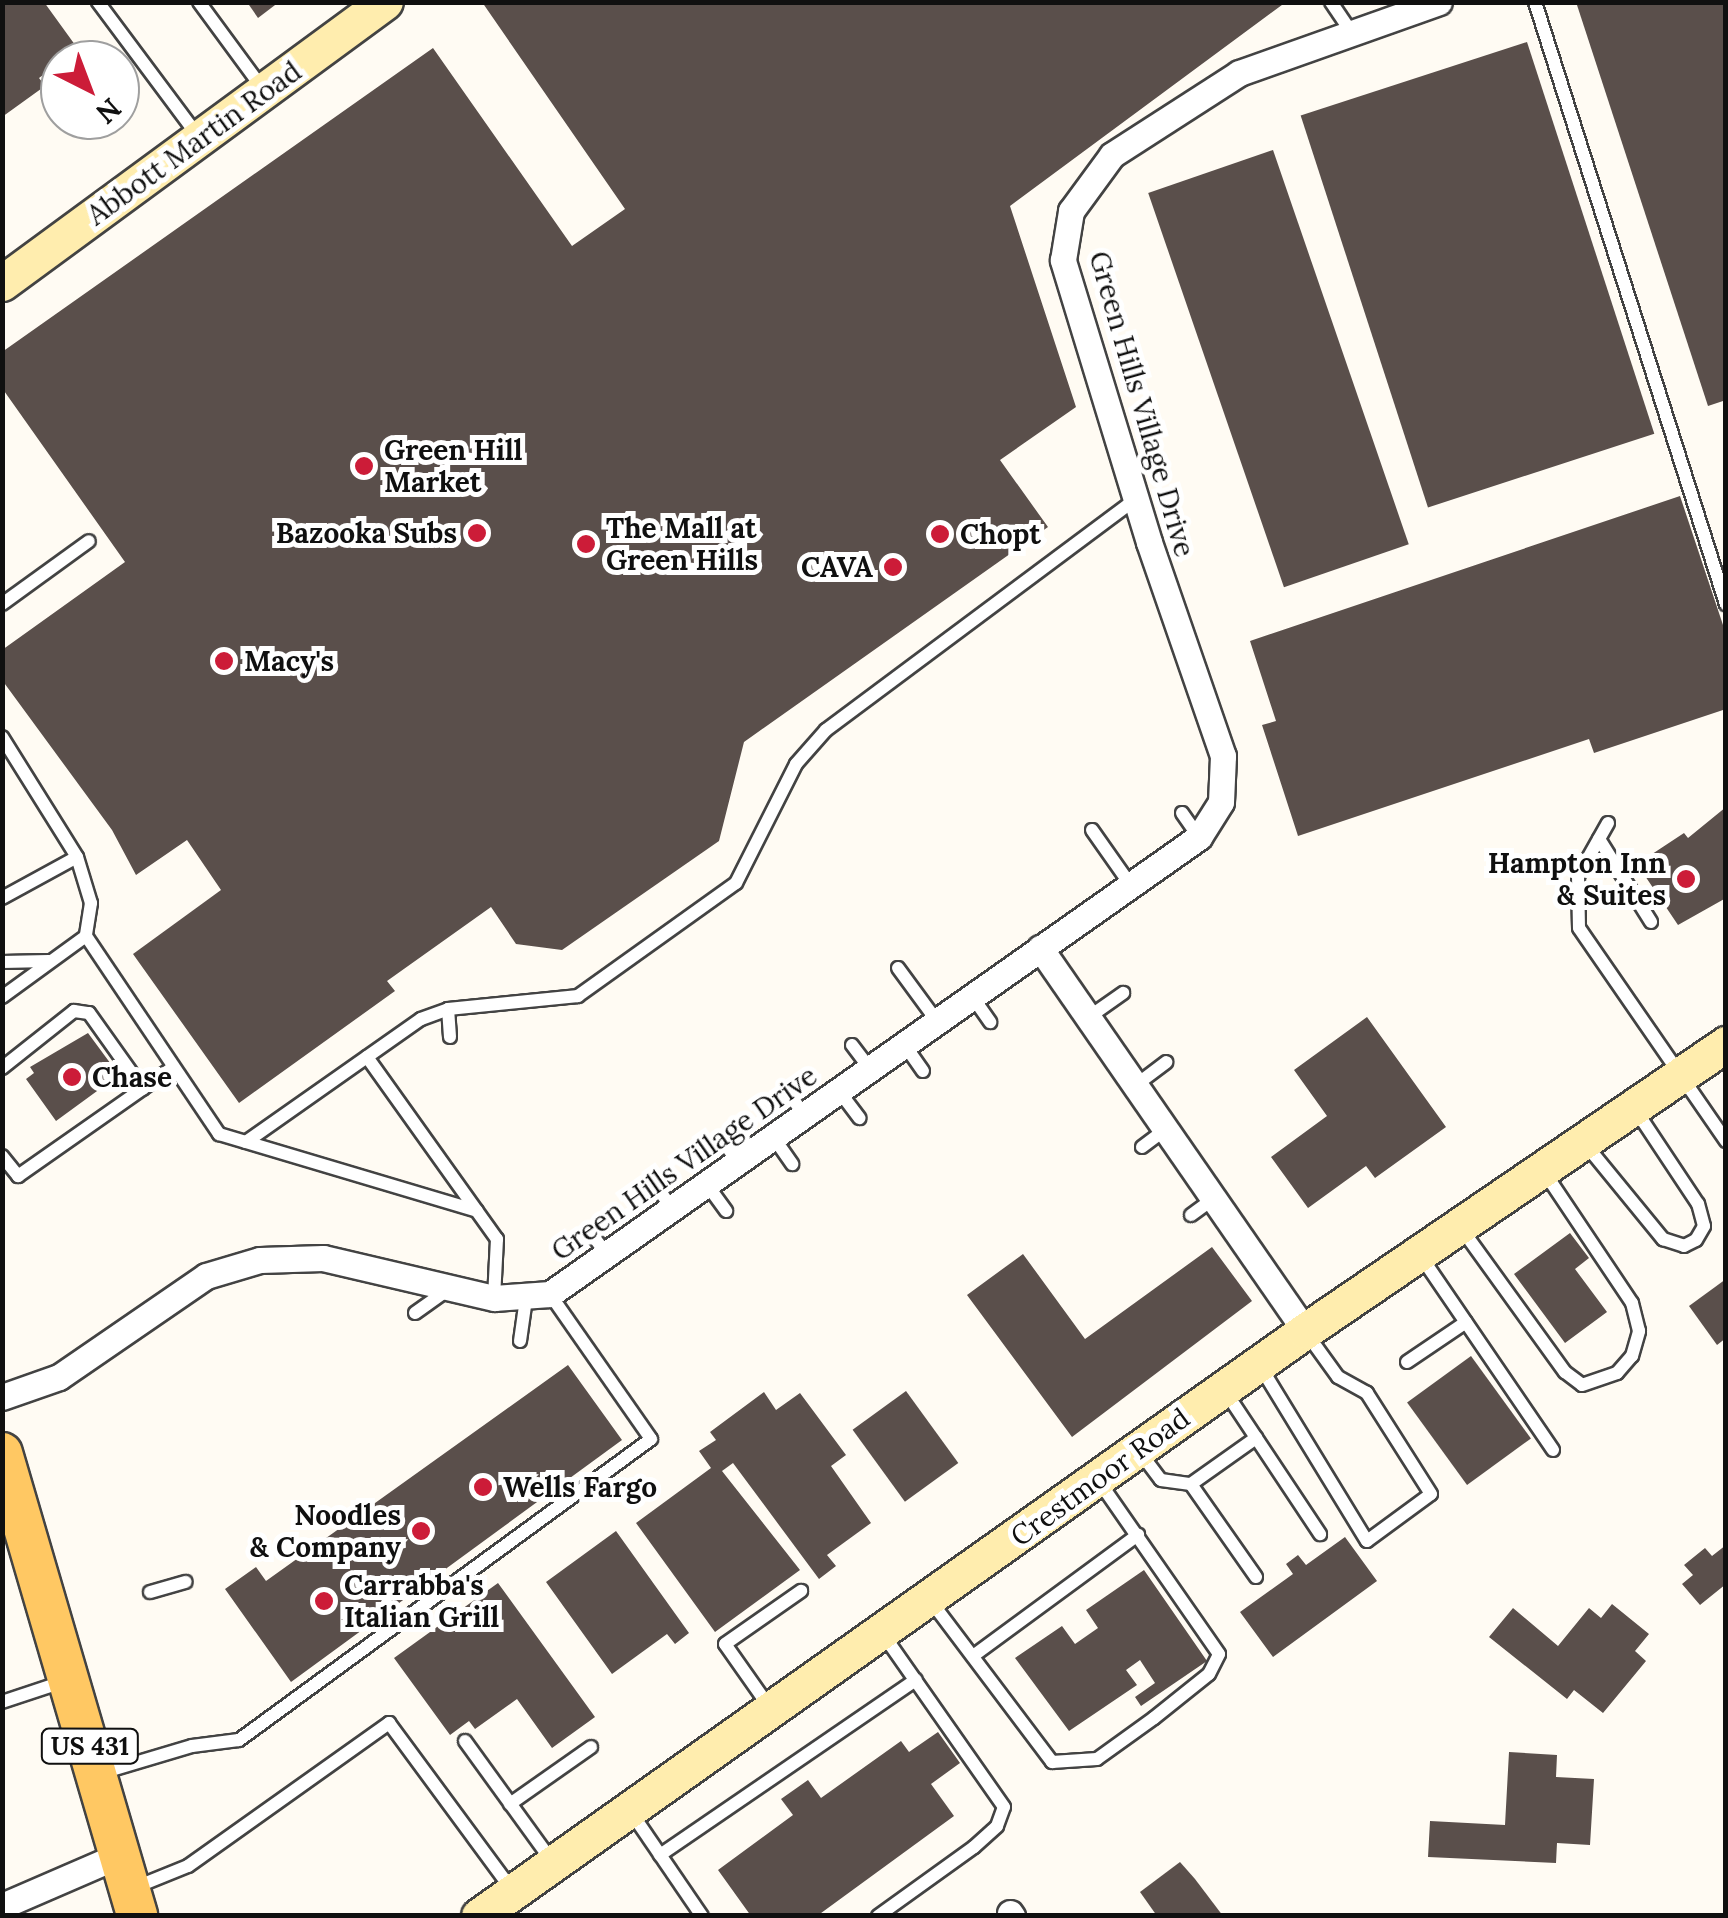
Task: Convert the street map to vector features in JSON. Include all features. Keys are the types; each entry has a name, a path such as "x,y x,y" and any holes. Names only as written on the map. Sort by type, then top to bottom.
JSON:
{"main road":[{"name":"US 431","path":"4,1465 129,1886"}],"street":[{"name":"Abbott Martin Road","path":"2,283 385,2"},
{"name":"Green Hills Village Drive","path":"538,1297 608,1256 1199,837 1221,802 1223,756 1136,499 1063,260 1071,211 1112,155 1239,72 1439,2"},
{"path":"1040,948 1305,1331"},
{"name":"Crestmoor Road","path":"479,1916 1305,1331 1726,1044"},
{"path":"2,1396 59,1377 206,1276 260,1260 323,1258 494,1298 538,1297"},
{"path":"19,1905 129,1886"}],"lane":[{"path":"98,2 200,138"},
{"path":"199,2 264,91"},
{"path":"1330,2 1352,33"},
{"path":"1534,2 1726,604"},
{"path":"246,1142 368,1057 448,1009 578,996 736,883 796,764 826,730 1136,499"},
{"path":"2,604 89,542"},
{"path":"2,737 77,858 91,903 86,936 219,1134 477,1211"},
{"path":"1182,813 1199,837"},
{"path":"1608,823 1578,876 1580,928 1726,1141"},
{"path":"1092,830 1130,884"},
{"path":"1599,839 1651,922"},
{"path":"2,898 77,858"},
{"path":"2,997 86,936"},
{"path":"2,962 48,961"},
{"path":"898,968 937,1022"},
{"path":"1088,1018 1123,993"},
{"path":"972,996 990,1022"},
{"path":"448,1009 450,1037"},
{"path":"2,1068 74,1011 89,1013 143,1088"},
{"path":"904,1044 923,1071"},
{"path":"852,1045 870,1069"},
{"path":"368,1057 500,1248 494,1298"},
{"path":"1136,1086 1166,1062"},
{"path":"2,1156 18,1176 172,1068"},
{"path":"839,1091 859,1118"},
{"path":"788,1092 805,1116"},
{"path":"1583,1141 1663,1239 1684,1246 1696,1240 1704,1226 1698,1204 1633,1107"},
{"path":"1142,1147 1166,1129"},
{"path":"774,1138 792,1164"},
{"path":"722,1140 739,1163"},
{"path":"1459,1226 1565,1372 1582,1385 1617,1374 1632,1356 1640,1331 1632,1302 1542,1169"},
{"path":"708,1186 726,1211"},
{"path":"656,1187 673,1210"},
{"path":"1190,1215 1214,1198"},
{"path":"590,1232 608,1256"},
{"path":"1418,1253 1553,1450"},
{"path":"415,1313 453,1286"},
{"path":"98,1774 192,1746 239,1740 651,1439 538,1297 520,1340"},
{"path":"1407,1362 1466,1322"},
{"path":"1258,1364 1368,1541 1431,1494 1367,1393 1338,1378 1305,1331"},
{"path":"1224,1389 1320,1534"},
{"path":"1138,1450 1161,1480 1191,1484 1256,1438"},
{"path":"930,1600 1052,1762 1097,1759 1154,1718 1210,1674 1220,1654 1097,1479"},
{"path":"1191,1484 1256,1577"},
{"path":"973,1656 1138,1535"},
{"path":"150,1592 186,1582"},
{"path":"771,1710 725,1644 801,1591"},
{"path":"878,1916 974,1848 1004,1808 882,1632"},
{"path":"2,1702 70,1680"},
{"path":"660,1854 916,1680"},
{"path":"129,1886 188,1866 389,1723 513,1892"},
{"path":"464,1742 553,1863"},
{"path":"510,1804 592,1747"},
{"path":"630,1810 702,1916"}],"building":[{"path":"2,2 44,2 71,40 40,40 40,90 2,117"},
{"path":"247,2 279,2 258,18"},
{"name":"The Mall at Green Hills","path":"482,2 1286,2 1010,206 1076,407 1000,460 1048,527 744,742 719,841 562,950 516,944 491,907 387,981 395,991 239,1103 133,954 221,890 187,840 136,875 112,830 2,680 2,650 125,562 2,388 2,352 433,48 572,246 625,209"},
{"path":"1576,2 1726,2 1726,400 1708,406"},
{"path":"1527,42 1654,434 1428,507 1301,116"},
{"path":"1273,150 1409,544 1284,587 1148,193"},
{"path":"1680,496 1726,634 1726,709 1594,753 1589,739 1298,836 1262,725 1276,721 1250,641"},
{"name":"Hampton Inn & Suites","path":"1726,807 1726,898 1678,925 1637,864 1684,833 1688,838"},
{"path":"1367,1017 1446,1127 1375,1178 1366,1166 1308,1208 1271,1157 1327,1116 1294,1070"},
{"name":"Chase","path":"88,1033 119,1075 56,1121 26,1079 34,1073 30,1067"},
{"path":"1570,1233 1589,1258 1575,1269 1607,1312 1565,1343 1514,1274"},
{"path":"1212,1247 1252,1301 1072,1437 967,1295 1023,1254 1085,1339"},
{"path":"1726,1279 1726,1338 1717,1345 1689,1306"},
{"path":"1471,1356 1531,1439 1467,1485 1407,1402"},
{"path":"568,1365 622,1440 291,1682 225,1589 256,1567 266,1581"},
{"path":"906,1391 958,1463 905,1502 853,1430"},
{"path":"764,1392 776,1410 800,1393 846,1455 831,1466 871,1523 827,1555 836,1566 819,1579 733,1463 722,1471 800,1570 715,1632 636,1523 711,1468 699,1451 716,1440 710,1432"},
{"path":"616,1531 689,1633 675,1644 667,1634 612,1674 546,1582"},
{"path":"1345,1537 1377,1581 1273,1657 1240,1612 1293,1574 1286,1564 1298,1555 1306,1565"},
{"path":"1726,1545 1726,1584 1700,1605 1682,1584 1693,1575 1684,1565 1705,1548 1712,1556"},
{"path":"1144,1570 1207,1661 1141,1706 1135,1697 1155,1683 1140,1660 1126,1670 1137,1685 1069,1731 1015,1658 1062,1626 1075,1644 1098,1628 1086,1610"},
{"path":"498,1583 595,1717 552,1748 517,1699 475,1729 469,1721 450,1735 394,1658"},
{"path":"1612,1604 1649,1634 1635,1651 1646,1661 1603,1713 1574,1690 1567,1699 1489,1637 1513,1608 1558,1646 1589,1608 1601,1618"},
{"path":"938,1732 960,1763 931,1784 954,1816 817,1916 751,1916 718,1870 793,1815 781,1799 808,1780 821,1798 901,1741 909,1752"},
{"path":"1509,1752 1557,1755 1556,1777 1594,1779 1590,1845 1557,1843 1556,1863 1428,1857 1430,1821 1505,1825"},
{"path":"1180,1862 1223,1916 1157,1916 1140,1892"}],"place":[{"name":"Green Hill Market","path":"364,466"},
{"name":"Bazooka Subs","path":"477,533"},
{"name":"Chopt","path":"940,534"},
{"name":"The Mall at Green Hills","path":"586,544"},
{"name":"CAVA","path":"893,567"},
{"name":"Macy's","path":"224,661"},
{"name":"Hampton Inn & Suites","path":"1686,879"},
{"name":"Chase","path":"72,1077"},
{"name":"Wells Fargo","path":"483,1487"},
{"name":"Noodles & Company","path":"421,1531"},
{"name":"Carrabba's Italian Grill","path":"324,1601"}]}
